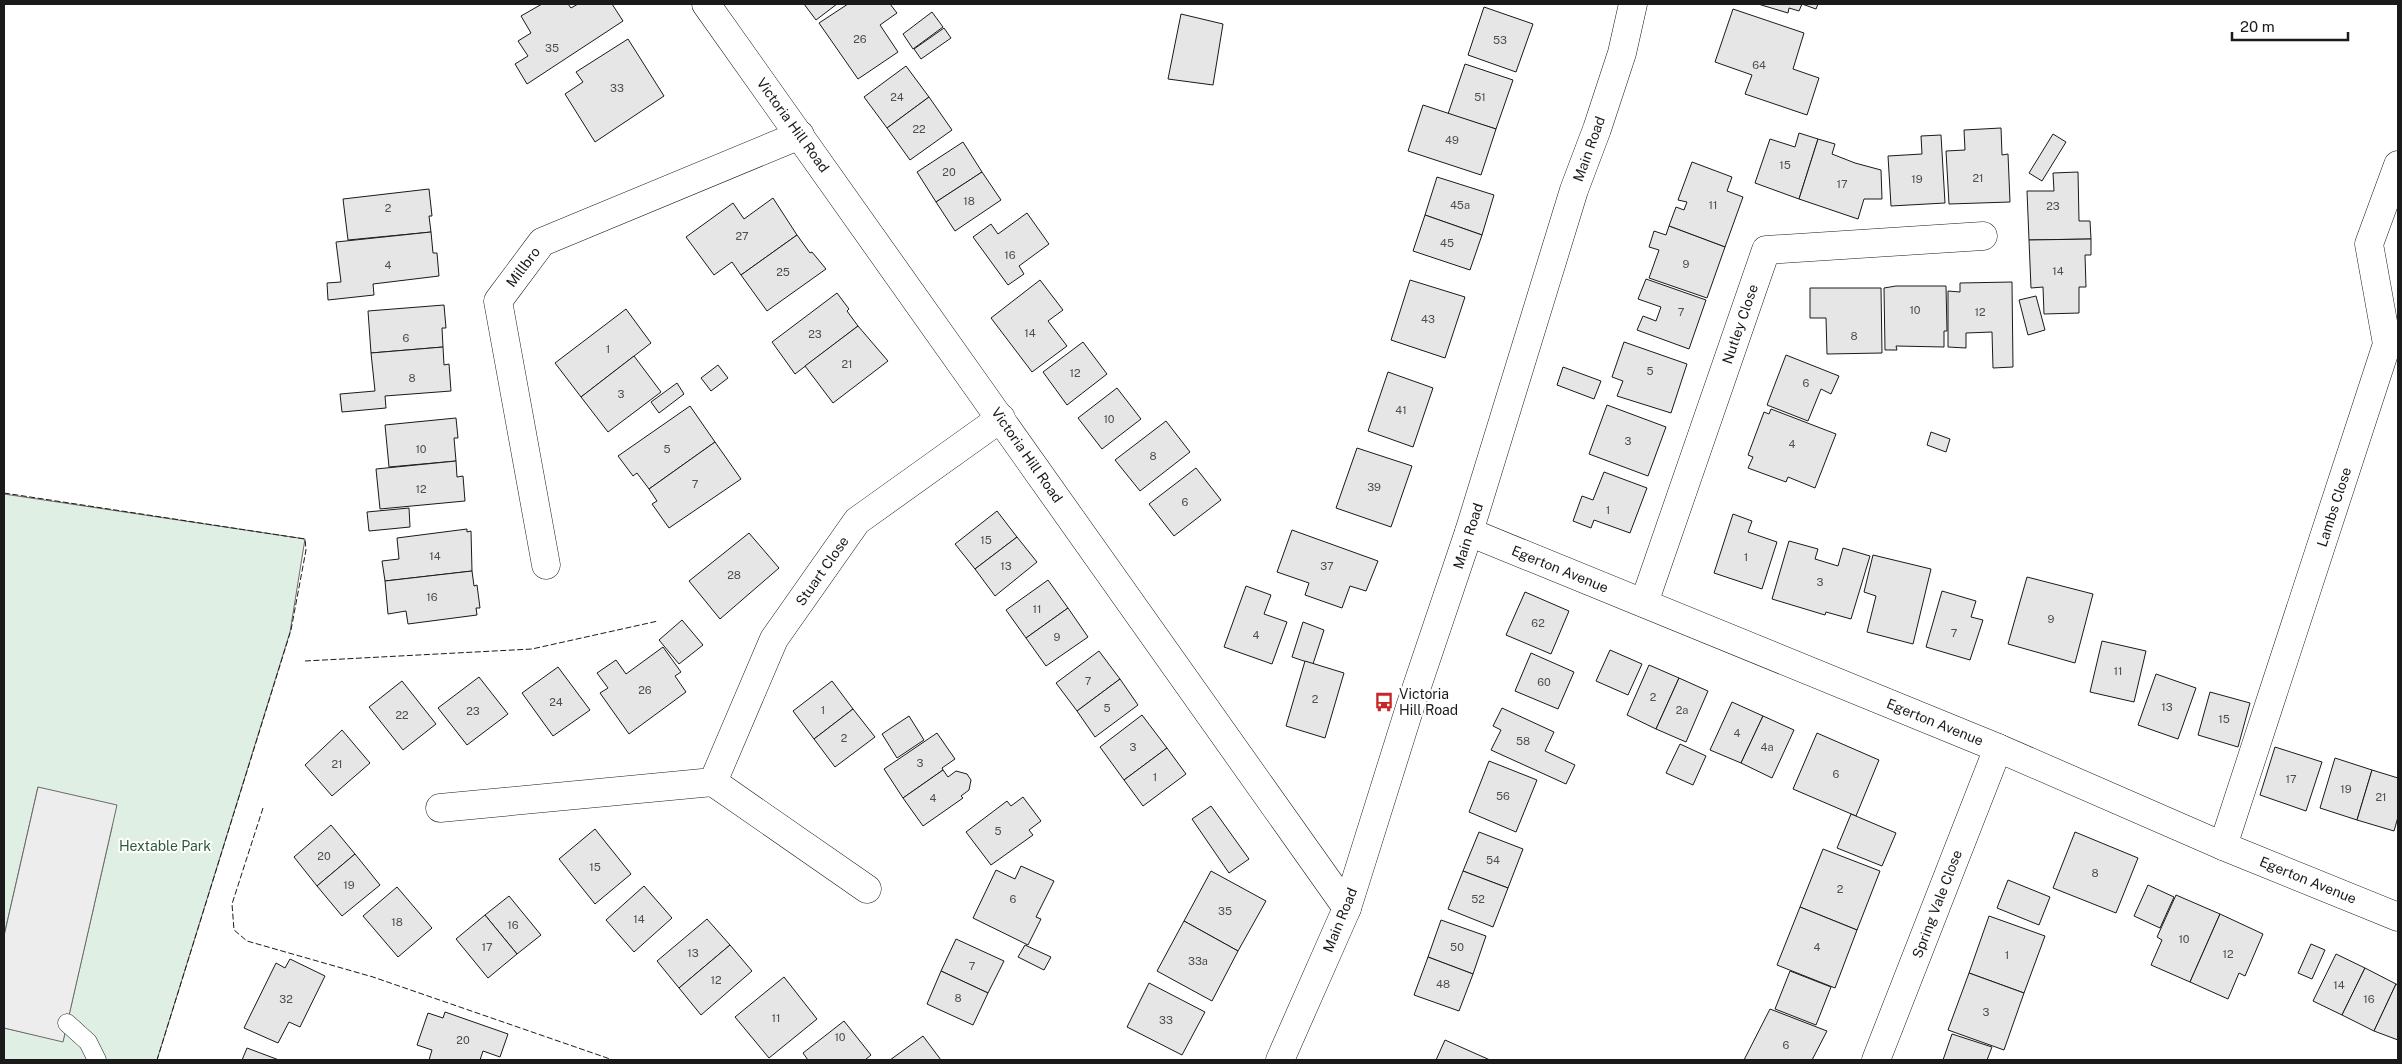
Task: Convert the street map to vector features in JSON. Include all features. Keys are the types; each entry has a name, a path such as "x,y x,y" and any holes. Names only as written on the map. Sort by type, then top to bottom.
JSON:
{"street":[{"name":"Victoria Hill Road","path":"706,4 1347,908"},
{"name":"Main Road","path":"1280,1060 1347,908 1410,707 1469,532 1574,190 1597,129 1622,53 1633,4"},
{"name":"Millbro","path":"546,565 498,301 542,242 800,134"},
{"name":"Lambs Close","path":"2223,846 2387,344 2369,244 2398,165"},
{"name":"Nutley Close","path":"1644,603 1766,250 1983,236"},
{"name":"Stuart Close","path":"713,782 774,640 857,521 1001,418"},
{"name":"Egerton Avenue","path":"1469,532 1998,748 2223,846 2398,917"},
{"name":"Spring Vale Close","path":"1876,1060 1998,748"},
{"path":"440,808 713,782 867,890"}],"lane":[{"path":"67,1023 88,1042 96,1060"}],"green space":[{"name":"Hextable Park","path":"4,494 305,539 290,632 157,1060 4,1060 4,1028 63,1041 112,827 38,787 4,936"}],"shaded area":[{"path":"38,787 117,805 63,1042 4,1028 4,936"}],"building":[{"path":"542,4 568,4 571,8 578,4 612,4 623,21 527,84 515,64 528,56 518,41 531,33 521,16"},
{"path":"804,4 837,4 816,20"},
{"path":"848,4 890,4 897,13 880,25 898,52 858,79 819,23"},
{"path":"1758,4 1802,4 1799,11 1789,8 1788,13"},
{"path":"1802,4 1818,4 1816,9"},
{"path":"1484,7 1533,24 1516,72 1468,55"},
{"path":"1733,9 1804,33 1793,69 1819,78 1807,115 1745,94 1752,75 1715,62"},
{"path":"932,12 943,27 913,49 903,34"},
{"path":"1181,14 1223,24 1213,85 1168,79"},
{"path":"944,28 951,38 921,59 914,49"},
{"path":"628,39 664,96 595,142 565,94 583,82 576,72"},
{"path":"1465,64 1513,80 1496,129 1448,114"},
{"path":"906,66 929,97 887,128 864,97"},
{"path":"929,97 952,130 910,160 887,128"},
{"path":"1423,105 1496,129 1481,175 1408,151"},
{"path":"2001,128 2002,155 2008,154 2010,202 1949,204 1946,151 1965,150 1964,130"},
{"path":"1799,133 1818,139 1799,199 1755,183 1770,139 1795,147"},
{"path":"2053,134 2066,142 2042,181 2029,173"},
{"path":"1941,135 1945,203 1891,206 1888,156 1922,154 1921,136"},
{"path":"1818,139 1835,144 1832,154 1881,170 1882,199 1864,199 1858,219 1799,199"},
{"path":"963,142 982,172 936,202 917,172"},
{"path":"1692,162 1732,177 1727,191 1743,197 1725,247 1669,226 1676,207 1684,210 1687,202 1678,200"},
{"path":"982,172 1001,200 955,231 936,202"},
{"path":"2078,172 2079,221 2090,221 2091,239 2029,240 2027,191 2054,191 2053,173"},
{"path":"1437,177 1494,195 1482,235 1425,215"},
{"path":"429,189 432,216 429,216 431,232 348,240 343,199"},
{"path":"773,198 797,235 741,275 732,262 714,275 686,237 733,203 744,219"},
{"path":"1027,213 1049,244 1019,266 1024,274 1008,285 973,237 991,224 998,234"},
{"path":"1425,215 1482,235 1470,270 1413,251"},
{"path":"1669,226 1725,247 1707,298 1649,278 1659,250 1649,247 1654,231 1666,235"},
{"path":"431,232 433,253 437,253 439,276 373,284 374,295 328,300 327,283 341,282 336,242"},
{"path":"797,235 810,253 812,252 826,269 767,311 741,275"},
{"path":"2091,239 2091,255 2085,255 2086,287 2079,287 2079,313 2044,314 2043,287 2031,288 2029,240"},
{"path":"1646,279 1706,300 1689,349 1637,330 1643,316 1656,321 1661,307 1638,299"},
{"path":"1040,280 1063,310 1048,321 1067,346 1032,372 991,318"},
{"path":"1410,280 1465,297 1445,358 1391,340"},
{"path":"2012,282 2013,367 1993,368 1992,332 1966,333 1966,348 1948,347 1948,291 1960,292 1960,283"},
{"path":"1896,286 1946,286 1947,331 1944,331 1944,347 1896,346 1897,350 1885,350 1884,288"},
{"path":"1810,288 1881,288 1882,353 1827,354 1826,318 1810,318"},
{"path":"837,293 849,309 847,311 858,326 795,374 772,342"},
{"path":"2036,296 2045,330 2028,335 2019,300"},
{"path":"444,305 446,328 442,328 443,347 371,353 368,311"},
{"path":"626,309 651,343 581,397 555,363"},
{"path":"858,326 888,361 833,403 805,366"},
{"path":"1083,342 1107,374 1067,405 1043,372"},
{"path":"1624,342 1687,364 1671,413 1617,396 1623,381 1612,377"},
{"path":"443,347 444,365 449,364 451,391 385,396 386,408 342,412 340,394 375,391 371,353"},
{"path":"1786,355 1839,376 1831,394 1821,389 1808,421 1767,405"},
{"path":"634,356 661,392 608,432 581,397"},
{"path":"718,365 728,378 711,391 701,378"},
{"path":"1563,367 1601,381 1594,399 1557,385"},
{"path":"1388,372 1433,388 1413,447 1368,431"},
{"path":"677,383 684,394 659,413 651,402"},
{"path":"1117,388 1141,419 1102,449 1078,418"},
{"path":"1607,405 1666,427 1648,476 1589,454"},
{"path":"690,406 715,442 649,489 637,473 633,476 618,456"},
{"path":"1771,409 1836,434 1815,488 1788,477 1786,482 1748,468 1753,457 1748,455 1764,412 1769,414"},
{"path":"456,418 458,438 454,438 456,461 389,467 385,425"},
{"path":"1166,421 1190,452 1140,491 1115,460"},
{"path":"1931,432 1950,439 1946,452 1927,445"},
{"path":"715,442 741,479 669,528 652,504 657,501 649,489"},
{"path":"1357,448 1412,466 1391,527 1336,508"},
{"path":"456,461 457,477 463,476 465,501 380,509 376,469"},
{"path":"1196,468 1221,500 1174,536 1149,504"},
{"path":"1604,472 1647,488 1630,533 1594,520 1591,528 1573,521 1582,496 1593,500"},
{"path":"409,508 410,527 369,531 367,512"},
{"path":"997,511 1017,537 975,569 955,544"},
{"path":"1733,514 1752,521 1748,532 1777,542 1762,589 1714,573"},
{"path":"467,529 467,532 471,531 472,571 385,581 382,561 399,559 397,538"},
{"path":"1292,530 1378,561 1366,591 1350,586 1342,608 1305,595 1309,583 1277,572"},
{"path":"749,533 779,568 720,619 689,581"},
{"path":"1017,537 1037,562 995,596 975,569"},
{"path":"1789,541 1818,549 1815,559 1838,566 1843,548 1870,556 1851,619 1826,612 1825,615 1772,599"},
{"path":"1873,555 1931,569 1913,644 1867,632 1876,596 1864,592"},
{"path":"472,571 474,586 477,585 480,608 476,608 477,615 408,624 406,611 388,614 385,581"},
{"path":"2027,577 2093,594 2075,663 2008,644"},
{"path":"1048,580 1068,608 1026,638 1006,610"},
{"path":"1246,586 1271,595 1264,614 1287,622 1272,664 1224,647"},
{"path":"1942,591 1976,601 1971,617 1983,620 1970,660 1926,647"},
{"path":"1525,592 1569,611 1551,654 1506,635"},
{"path":"1068,608 1088,637 1046,666 1026,638"},
{"path":"682,620 703,645 679,664 659,640"},
{"path":"1303,622 1324,630 1313,664 1292,657"},
{"path":"2102,641 2146,651 2134,702 2090,692"},
{"path":"663,647 681,672 675,676 686,692 629,734 600,693 608,688 597,673 616,660 626,674"},
{"path":"1610,650 1642,664 1628,695 1596,681"},
{"path":"1099,651 1120,679 1077,711 1056,683"},
{"path":"1531,653 1574,672 1558,709 1515,691"},
{"path":"1305,661 1344,673 1325,738 1286,726"},
{"path":"1649,665 1679,678 1656,729 1627,715"},
{"path":"558,667 590,710 553,736 522,693"},
{"path":"2156,674 2196,688 2178,739 2138,725"},
{"path":"479,677 508,714 467,745 438,708"},
{"path":"1679,678 1708,691 1686,742 1656,729"},
{"path":"1120,679 1138,705 1095,737 1077,711"},
{"path":"402,681 436,724 403,750 369,707"},
{"path":"832,681 853,709 814,739 793,711"},
{"path":"2210,692 2250,703 2238,747 2198,735"},
{"path":"1732,702 1763,716 1741,763 1710,750"},
{"path":"1502,708 1554,732 1545,751 1575,765 1566,784 1491,750 1501,730 1493,726"},
{"path":"853,709 875,737 835,767 814,739"},
{"path":"1142,715 1167,748 1124,780 1100,747"},
{"path":"909,716 924,740 897,758 882,734"},
{"path":"1763,716 1794,730 1772,778 1741,763"},
{"path":"342,730 370,763 332,796 305,765"},
{"path":"937,733 955,759 942,768 943,770 903,798 884,769"},
{"path":"1817,733 1879,760 1856,816 1793,789"},
{"path":"1680,744 1706,756 1693,785 1666,773"},
{"path":"2275,747 2322,762 2306,811 2260,795"},
{"path":"1167,748 1186,774 1143,806 1124,780"},
{"path":"2335,758 2372,770 2357,820 2320,808"},
{"path":"1489,761 1537,780 1516,832 1469,812"},
{"path":"943,770 948,777 956,771 967,774 971,780 969,790 961,796 963,798 923,826 903,798"},
{"path":"2372,770 2398,778 2398,817 2394,831 2357,820"},
{"path":"1023,797 1041,821 1029,830 1033,835 991,865 966,832 1007,801 1011,806"},
{"path":"1211,806 1249,859 1229,873 1192,819"},
{"path":"1851,814 1896,833 1882,866 1837,848"},
{"path":"331,825 355,854 317,886 294,857"},
{"path":"595,829 631,874 595,904 559,859"},
{"path":"1479,832 1523,849 1508,888 1463,871"},
{"path":"2075,832 2138,858 2116,913 2053,888"},
{"path":"1823,849 1880,871 1857,930 1800,907"},
{"path":"355,854 380,885 342,916 317,886"},
{"path":"1021,866 1054,881 1036,917 1041,919 1028,945 973,918 996,870 1015,879"},
{"path":"1211,871 1266,901 1238,951 1184,921"},
{"path":"1463,871 1508,888 1493,927 1448,909"},
{"path":"2008,880 2050,897 2039,925 1997,908"},
{"path":"2148,885 2174,897 2160,928 2134,916"},
{"path":"644,886 672,918 634,952 606,920"},
{"path":"397,887 432,928 398,957 363,916"},
{"path":"2176,895 2220,914 2190,982 2151,965 2162,940 2157,937"},
{"path":"509,896 541,935 517,954 485,915"},
{"path":"1800,907 1857,930 1835,988 1777,965"},
{"path":"2220,914 2263,934 2245,976 2239,973 2228,999 2190,982"},
{"path":"485,915 517,954 488,978 456,939"},
{"path":"1989,916 2045,936 2024,993 1969,973"},
{"path":"707,919 730,945 679,988 657,961"},
{"path":"1441,920 1486,936 1473,974 1428,957"},
{"path":"1184,921 1238,951 1212,1001 1157,971"},
{"path":"956,939 1004,961 988,993 941,971"},
{"path":"2311,944 2325,950 2312,979 2298,973"},
{"path":"730,945 752,971 701,1015 679,988"},
{"path":"1025,945 1051,957 1044,970 1018,957"},
{"path":"2336,954 2365,968 2342,1015 2313,1001"},
{"path":"1428,957 1473,974 1459,1011 1414,995"},
{"path":"290,959 325,976 300,1027 289,1022 278,1043 244,1028 276,963 285,968"},
{"path":"2365,968 2396,984 2374,1031 2342,1015"},
{"path":"941,971 988,993 973,1025 927,1004"},
{"path":"1790,971 1831,987 1816,1025 1775,1009"},
{"path":"1969,973 2024,993 2004,1050 1948,1030"},
{"path":"784,977 817,1019 769,1058 735,1017"},
{"path":"1149,983 1205,1012 1182,1055 1127,1027"},
{"path":"2396,984 2398,985 2398,1040 2374,1031"},
{"path":"1770,1009 1827,1031 1812,1060 1744,1060"},
{"path":"445,1012 508,1034 500,1057 483,1051 480,1060 429,1060 432,1050 417,1045 428,1013 443,1018"},
{"path":"844,1021 871,1055 865,1060 808,1060 803,1053"},
{"path":"1952,1034 1992,1047 1987,1060 1943,1060"},
{"path":"923,1036 941,1060 890,1060"},
{"path":"1445,1040 1490,1060 1436,1060"},
{"path":"247,1048 279,1060 242,1060"}],"fence":[{"path":"4,493 305,539 306,550 291,630 157,1060"},
{"path":"305,661 532,649 658,621"},
{"path":"263,808 232,904 234,930 247,941 373,977 613,1060"}],"place":[{"name":"Victoria Hill Road","path":"1384,702"}]}
